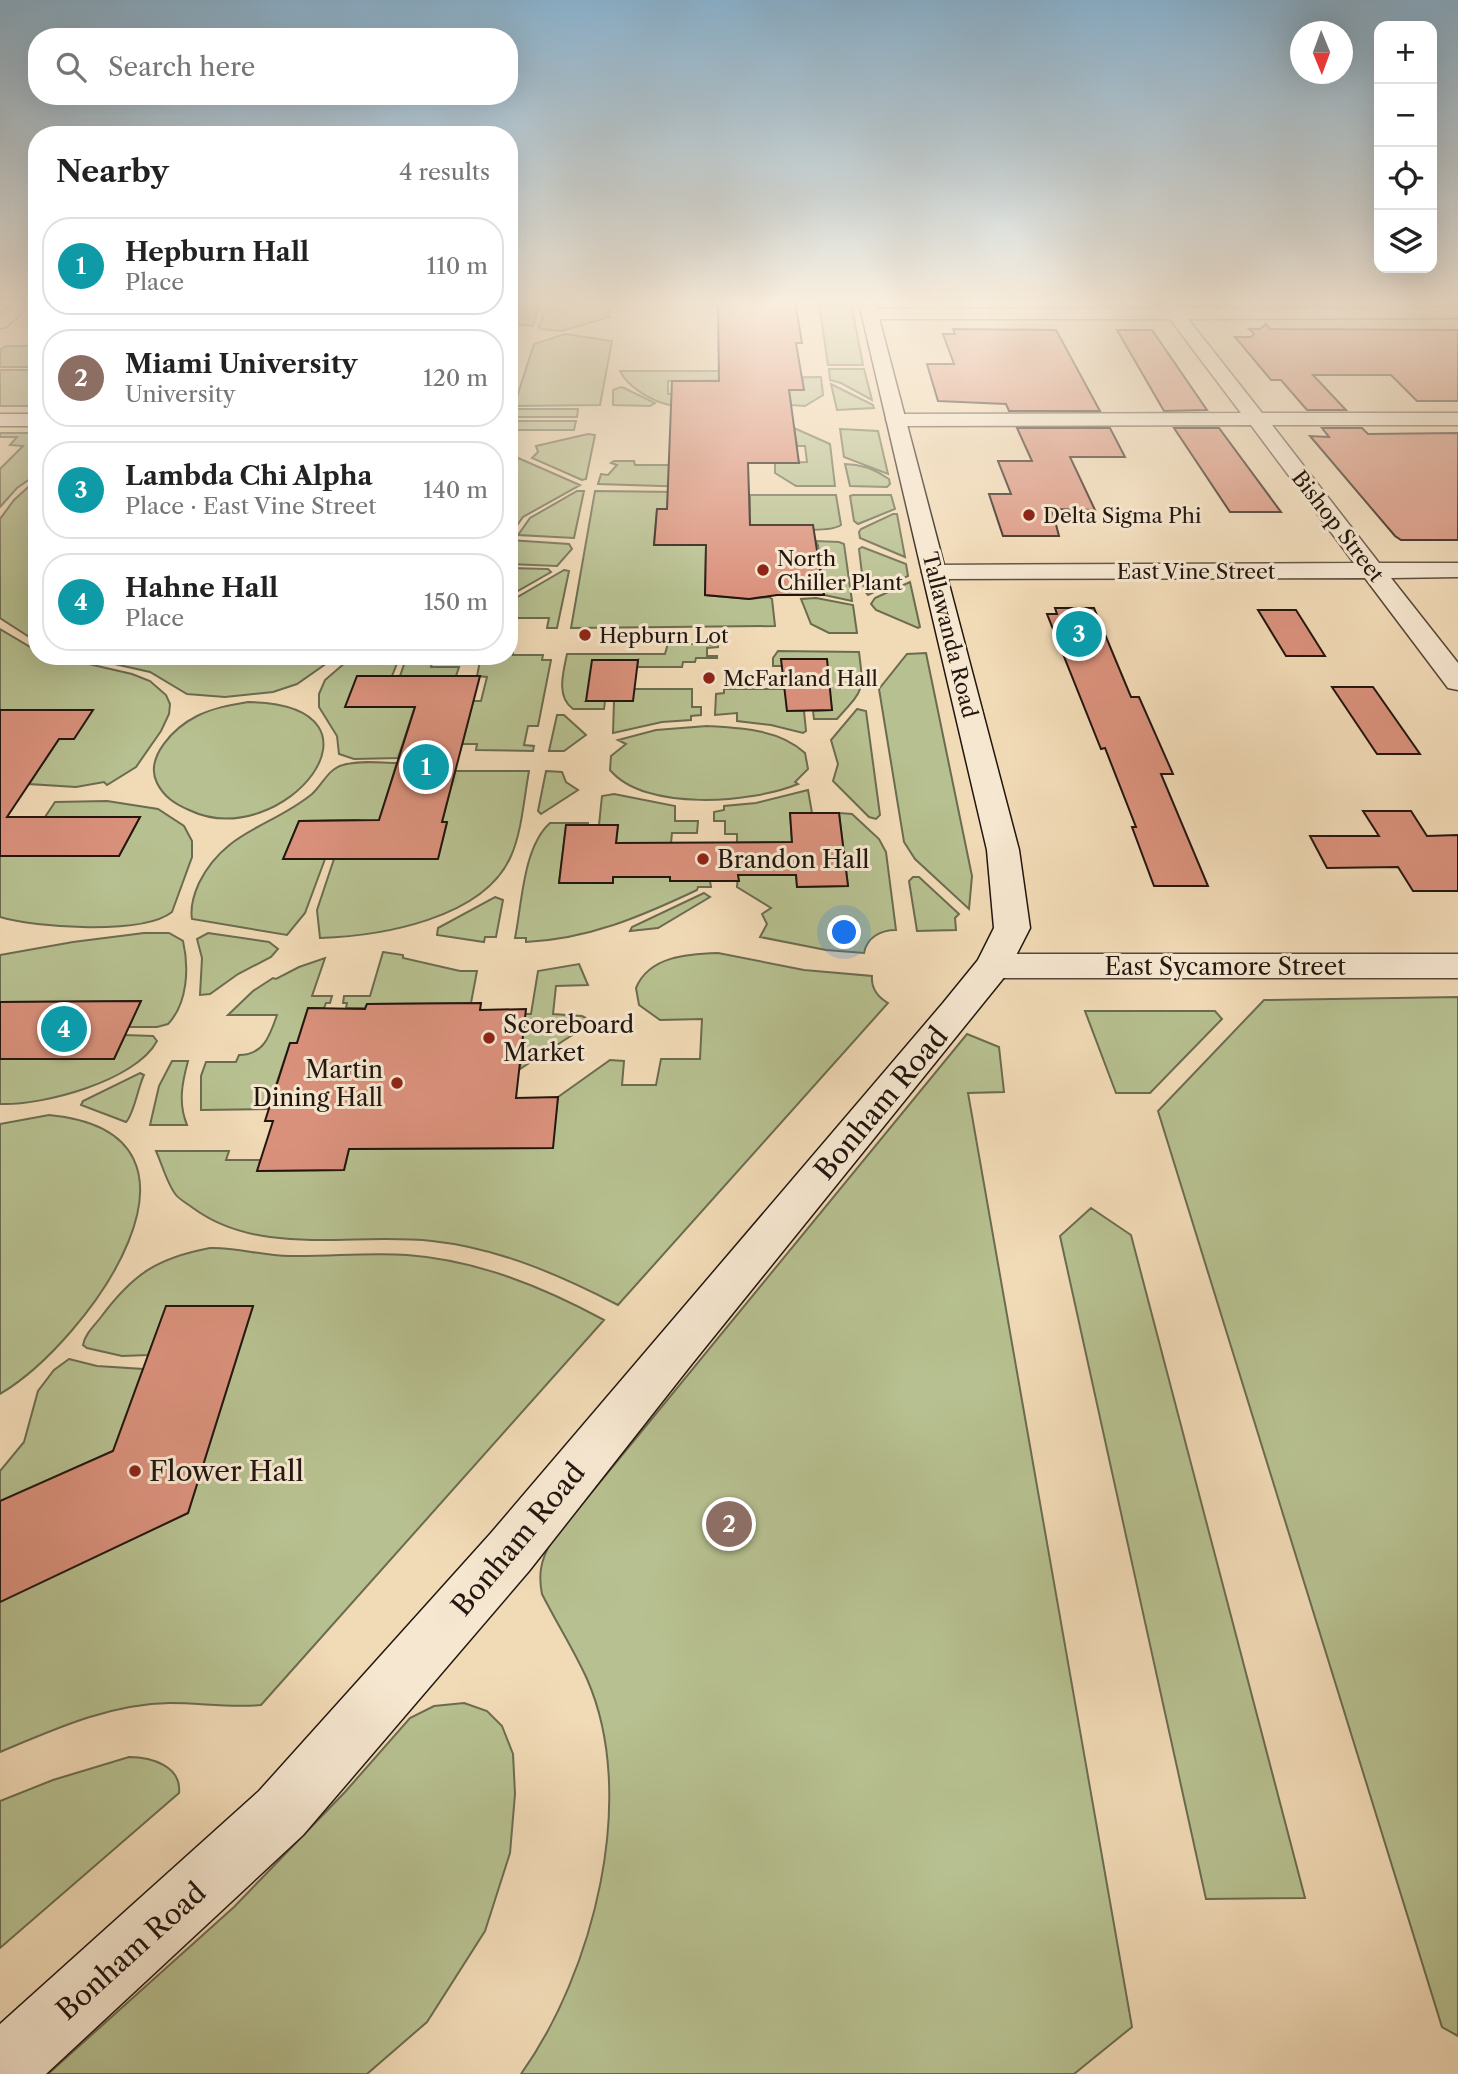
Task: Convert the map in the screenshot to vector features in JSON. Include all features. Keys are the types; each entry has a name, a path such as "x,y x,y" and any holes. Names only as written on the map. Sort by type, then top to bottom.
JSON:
{"street":[{"name":"Tallawanda Road","path":"891,400 1003,850 1012,928 993,967"},
{"name":"Bishop Street","path":"1242,400 1458,682"},
{"path":"896,420 1458,419"},
{"path":"0,420 28,420"},
{"name":"East Vine Street","path":"934,572 1458,570"},
{"name":"East Sycamore Street","path":"993,967 1458,966"},
{"name":"Bonham Road","path":"0,2070 281,1813 510,1552 993,967"}],"green space":[{"path":"0,400 28,400 28,406 0,406"},
{"path":"518,400 601,400 600,405 518,406"},
{"path":"613,400 648,400 655,403 650,406 613,405"},
{"path":"654,400 718,400 686,406"},
{"path":"790,400 815,400 805,406 791,405"},
{"path":"835,400 863,400 874,408 837,410"},
{"path":"518,409 578,409 577,417 518,417"},
{"path":"518,421 576,421 574,430 518,430"},
{"path":"794,428 830,444 835,486 796,486 775,473 775,463 807,462 805,446 797,446"},
{"path":"840,429 878,431 888,474 844,457"},
{"path":"0,433 28,433 28,480 0,507 0,469 23,446 10,445 17,437 0,437"},
{"path":"588,434 595,435 586,479 582,480 532,458 538,452 536,446"},
{"path":"518,458 580,485 523,517 518,524"},
{"path":"634,461 635,465 676,465 691,487 598,484 601,474 608,475 617,465 611,463"},
{"path":"845,464 874,470 889,479 890,484 887,487 850,486"},
{"path":"28,487 28,636 0,618 0,519"},
{"path":"577,491 584,491 574,538 518,535 530,518"},
{"path":"595,491 678,492 683,509 657,509 654,545 706,545 705,595 749,599 769,597 772,599 775,626 571,628"},
{"path":"750,495 836,495 841,525 811,530 750,525"},
{"path":"891,495 895,509 858,524 854,521 850,496"},
{"path":"897,514 905,557 860,538 861,529"},
{"path":"518,541 569,544 572,549 557,566 518,564"},
{"path":"815,541 844,544 852,601 824,595 818,545"},
{"path":"862,547 906,564 908,576 868,595 864,590 859,549"},
{"path":"518,568 548,569 551,572 518,591"},
{"path":"564,570 569,571 557,628 547,628 549,618 518,618 518,597"},
{"path":"910,582 920,627 918,628 876,610 871,604 875,598"},
{"path":"816,598 853,605 857,633 829,633 811,624 801,599"},
{"path":"0,629 28,646 28,665 93,665 132,674 150,681 166,695 170,704 169,714 161,731 136,767 107,785 104,782 76,787 29,784 59,739 74,739 0,710"},
{"path":"668,643 718,645 707,648 707,656 717,658 696,658 695,662 683,662 682,667 637,667 638,660 586,701 605,701 604,709 573,709 564,698 562,684 567,654 665,654"},
{"path":"778,651 859,652 861,683 853,702 837,719 814,719 813,711 832,710 825,659 782,659 782,666 773,666 773,658"},
{"path":"926,653 972,876 969,909 915,859 904,842 879,689 907,654"},
{"path":"518,655 543,655 542,660 551,660 538,726 528,726 524,745 534,746 533,751 476,750 477,744 462,744 473,701 481,701 487,677 477,676 479,665 518,665"},
{"path":"119,665 324,665 297,684 273,692 225,697 187,694 150,672"},
{"path":"342,665 396,665 392,676 416,703 398,758 354,759 339,754 337,736 319,707 319,694 325,680"},
{"path":"404,665 459,667 456,676 400,676"},
{"path":"633,689 692,689 692,707 701,707 701,715 691,716 691,720 662,722 613,733 614,701 632,701"},
{"path":"724,689 786,689 787,710 804,711 806,731 803,733 771,725 737,721 737,713 715,715 716,694 724,693"},
{"path":"248,702 294,709 318,726 323,749 313,774 290,796 260,813 225,818 189,810 170,800 157,783 154,773 158,753 171,735 197,716"},
{"path":"857,709 866,711 880,815 876,819 869,817 833,781 838,764 831,740"},
{"path":"557,715 564,715 586,735 564,751 549,751"},
{"path":"707,726 759,731 783,739 805,753 808,769 795,782 798,784 778,791 728,799 700,800 648,793 626,783 610,770 611,756 626,744 618,740 656,730"},
{"path":"370,762 397,763 378,824 356,820 299,821 284,858 325,859 305,913 287,935 192,919 193,901 199,883 222,851 236,840 297,805 312,794 338,767"},
{"path":"455,771 529,771 515,846 498,878 455,909 428,920 371,933 320,938 317,910 334,859 438,858 447,823 442,822"},
{"path":"546,771 562,772 566,782 578,790 541,814 538,811"},
{"path":"808,790 812,813 790,813 792,842 737,843 737,834 725,834 725,821 714,821 714,812 724,810 724,806 756,803"},
{"path":"614,794 675,806 675,821 698,821 697,833 672,833 671,843 616,843 618,825 599,825 602,796"},
{"path":"107,801 158,809 184,826 192,841 192,857 172,912 158,919 114,927 38,924 0,917 0,856 119,856 140,817 45,817 55,802"},
{"path":"839,813 852,814 879,839 886,852 896,930 885,931 876,936 868,943 864,953 826,950 760,937 767,924 762,914 771,908 737,887 738,875 796,875 797,887 848,886"},
{"path":"550,823 588,823 566,826 559,883 613,882 613,877 670,877 671,881 710,881 711,887 698,887 697,890 655,909 592,931 549,940 526,942 526,938 515,938 529,861 541,833"},
{"path":"913,877 919,877 959,914 955,918 956,930 917,931 909,881"},
{"path":"704,893 710,897 658,928 630,931 632,927"},
{"path":"495,897 503,900 496,937 485,937 484,942 437,935 438,928"},
{"path":"144,933 169,933 183,941 185,984 180,1006 168,1024 157,1027 129,1027 140,1001 0,1002 0,955"},
{"path":"208,933 269,942 278,949 271,957 238,974 210,994 200,995 202,958 197,939"},
{"path":"383,952 460,971 477,971 471,1003 367,1004 365,1008 346,1008 347,1003 343,1003 344,996 370,996"},
{"path":"718,953 804,970 872,976 876,992 888,1003 618,1305 528,1264 457,1245 402,1239 309,1240 248,1233 220,1223 178,1197 156,1151 229,1151 226,1160 260,1160 258,1171 344,1170 349,1149 552,1148 558,1097 610,1060 624,1061 622,1085 656,1085 661,1059 700,1059 702,1019 660,1020 639,1005 636,988 642,977 660,963 682,956"},
{"path":"325,958 312,996 332,996 330,1003 326,1003 324,1008 308,1008 297,1043 290,1043 268,1109 201,1110 201,1076 206,1062 236,1062 239,1055 255,1052 265,1042 277,1015 228,1015 253,991 273,978"},
{"path":"579,964 588,985 556,986 553,1014 582,1016 586,1018 586,1026 520,1069 525,1014 531,1014 538,971"},
{"path":"1458,997 1458,2036 1442,2027 1158,1111 1264,1000"},
{"path":"1085,1011 1215,1011 1222,1019 1150,1093 1116,1093"},
{"path":"967,1034 999,1047 1004,1092 968,1093 1132,2027 1074,2074 521,2074 547,2033 569,1986 587,1936 600,1883 608,1829 609,1776 602,1726 587,1679 542,1594 540,1574 545,1555 551,1542"},
{"path":"125,1035 153,1036 157,1041 146,1055 109,1079 39,1101 0,1104 0,1059 114,1059"},
{"path":"172,1061 188,1061 182,1093 187,1125 150,1125 159,1086"},
{"path":"140,1073 144,1075 126,1122 81,1105 83,1101"},
{"path":"49,1115 105,1130 133,1159 140,1197 128,1242 104,1288 71,1331 35,1368 0,1394 0,1124"},
{"path":"1091,1208 1131,1235 1305,1898 1206,1899 1060,1236"},
{"path":"210,1248 279,1256 392,1254 433,1258 509,1277 604,1320 261,1705 147,1704 83,1719 0,1752 0,1602 188,1513 253,1306 167,1306 148,1355 122,1356 83,1345 86,1337 113,1302 136,1279 175,1257"},
{"path":"69,1359 97,1366 143,1369 113,1451 0,1501 0,1471 24,1442 38,1391 54,1370"},
{"path":"464,1703 487,1711 502,1726 513,1754 515,1794 510,1853 485,1931 427,2022 367,2074 48,2074 234,1907 345,1792 410,1718 434,1706"},
{"path":"129,1757 155,1761 170,1770 176,1776 179,1793 0,1948 0,1801 53,1780"}],"building":[{"path":"671,400 790,400 799,463 748,463 750,525 813,525 824,595 777,595 749,599 705,595 706,545 654,545 657,509 667,509"},
{"path":"1094,400 1100,411 1009,411 1006,404 938,401"},
{"path":"1157,400 1200,400 1207,410 1164,411"},
{"path":"1298,400 1336,400 1346,410 1307,410"},
{"path":"1416,400 1458,400 1458,401"},
{"path":"1017,428 1110,428 1125,457 1070,457 1095,510 1052,509 1059,536 1003,536 989,494 1011,494 998,461 1032,461"},
{"path":"1174,428 1219,428 1281,512 1230,512"},
{"path":"1322,428 1362,428 1368,434 1458,433 1458,540 1401,540 1395,536 1310,436 1329,437"},
{"path":"1055,608 1094,608 1131,697 1139,697 1173,774 1161,774 1208,886 1154,886 1132,827 1136,827 1105,748 1101,749 1047,614 1057,614"},
{"path":"1258,610 1296,610 1325,656 1286,656"},
{"path":"781,659 827,659 832,710 787,711"},
{"path":"592,660 638,660 633,701 586,701"},
{"path":"357,676 480,676 442,822 447,822 438,859 283,859 299,821 379,820 415,707 345,707"},
{"path":"1332,687 1373,687 1420,754 1377,754"},
{"path":"0,710 93,710 74,739 59,739 7,817 140,817 119,856 0,856"},
{"path":"1363,811 1411,811 1427,836 1458,835 1458,891 1413,891 1398,867 1327,868 1310,836 1379,836"},
{"name":"Brandon Hall","path":"790,813 839,813 848,886 797,887 796,875 738,875 739,881 670,881 670,877 613,877 613,883 559,883 566,825 618,825 616,843 792,842"},
{"path":"141,1001 114,1059 0,1059 0,1002"},
{"name":"Martin Dining Hall","path":"481,1003 480,1010 526,1009 516,1098 558,1097 553,1148 349,1149 344,1170 257,1171 273,1121 265,1121 290,1043 297,1043 308,1008 365,1009 367,1004"},
{"name":"Flower Hall","path":"166,1306 253,1306 188,1513 0,1602 0,1501 113,1451"}],"place":[{"name":"Delta Sigma Phi","path":"1029,515"},
{"name":"North Chiller Plant","path":"763,570"},
{"name":"Lambda Chi Alpha","path":"1079,634"},
{"name":"Hepburn Lot","path":"585,635"},
{"name":"McFarland Hall","path":"709,678"},
{"name":"Hepburn Hall","path":"426,767"},
{"name":"Brandon Hall","path":"703,859"},
{"name":"Hahne Hall","path":"64,1029"},
{"name":"Scoreboard Market","path":"489,1038"},
{"name":"Martin Dining Hall","path":"397,1083"},
{"name":"Flower Hall","path":"135,1471"},
{"name":"Miami University","path":"729,1524"}]}
